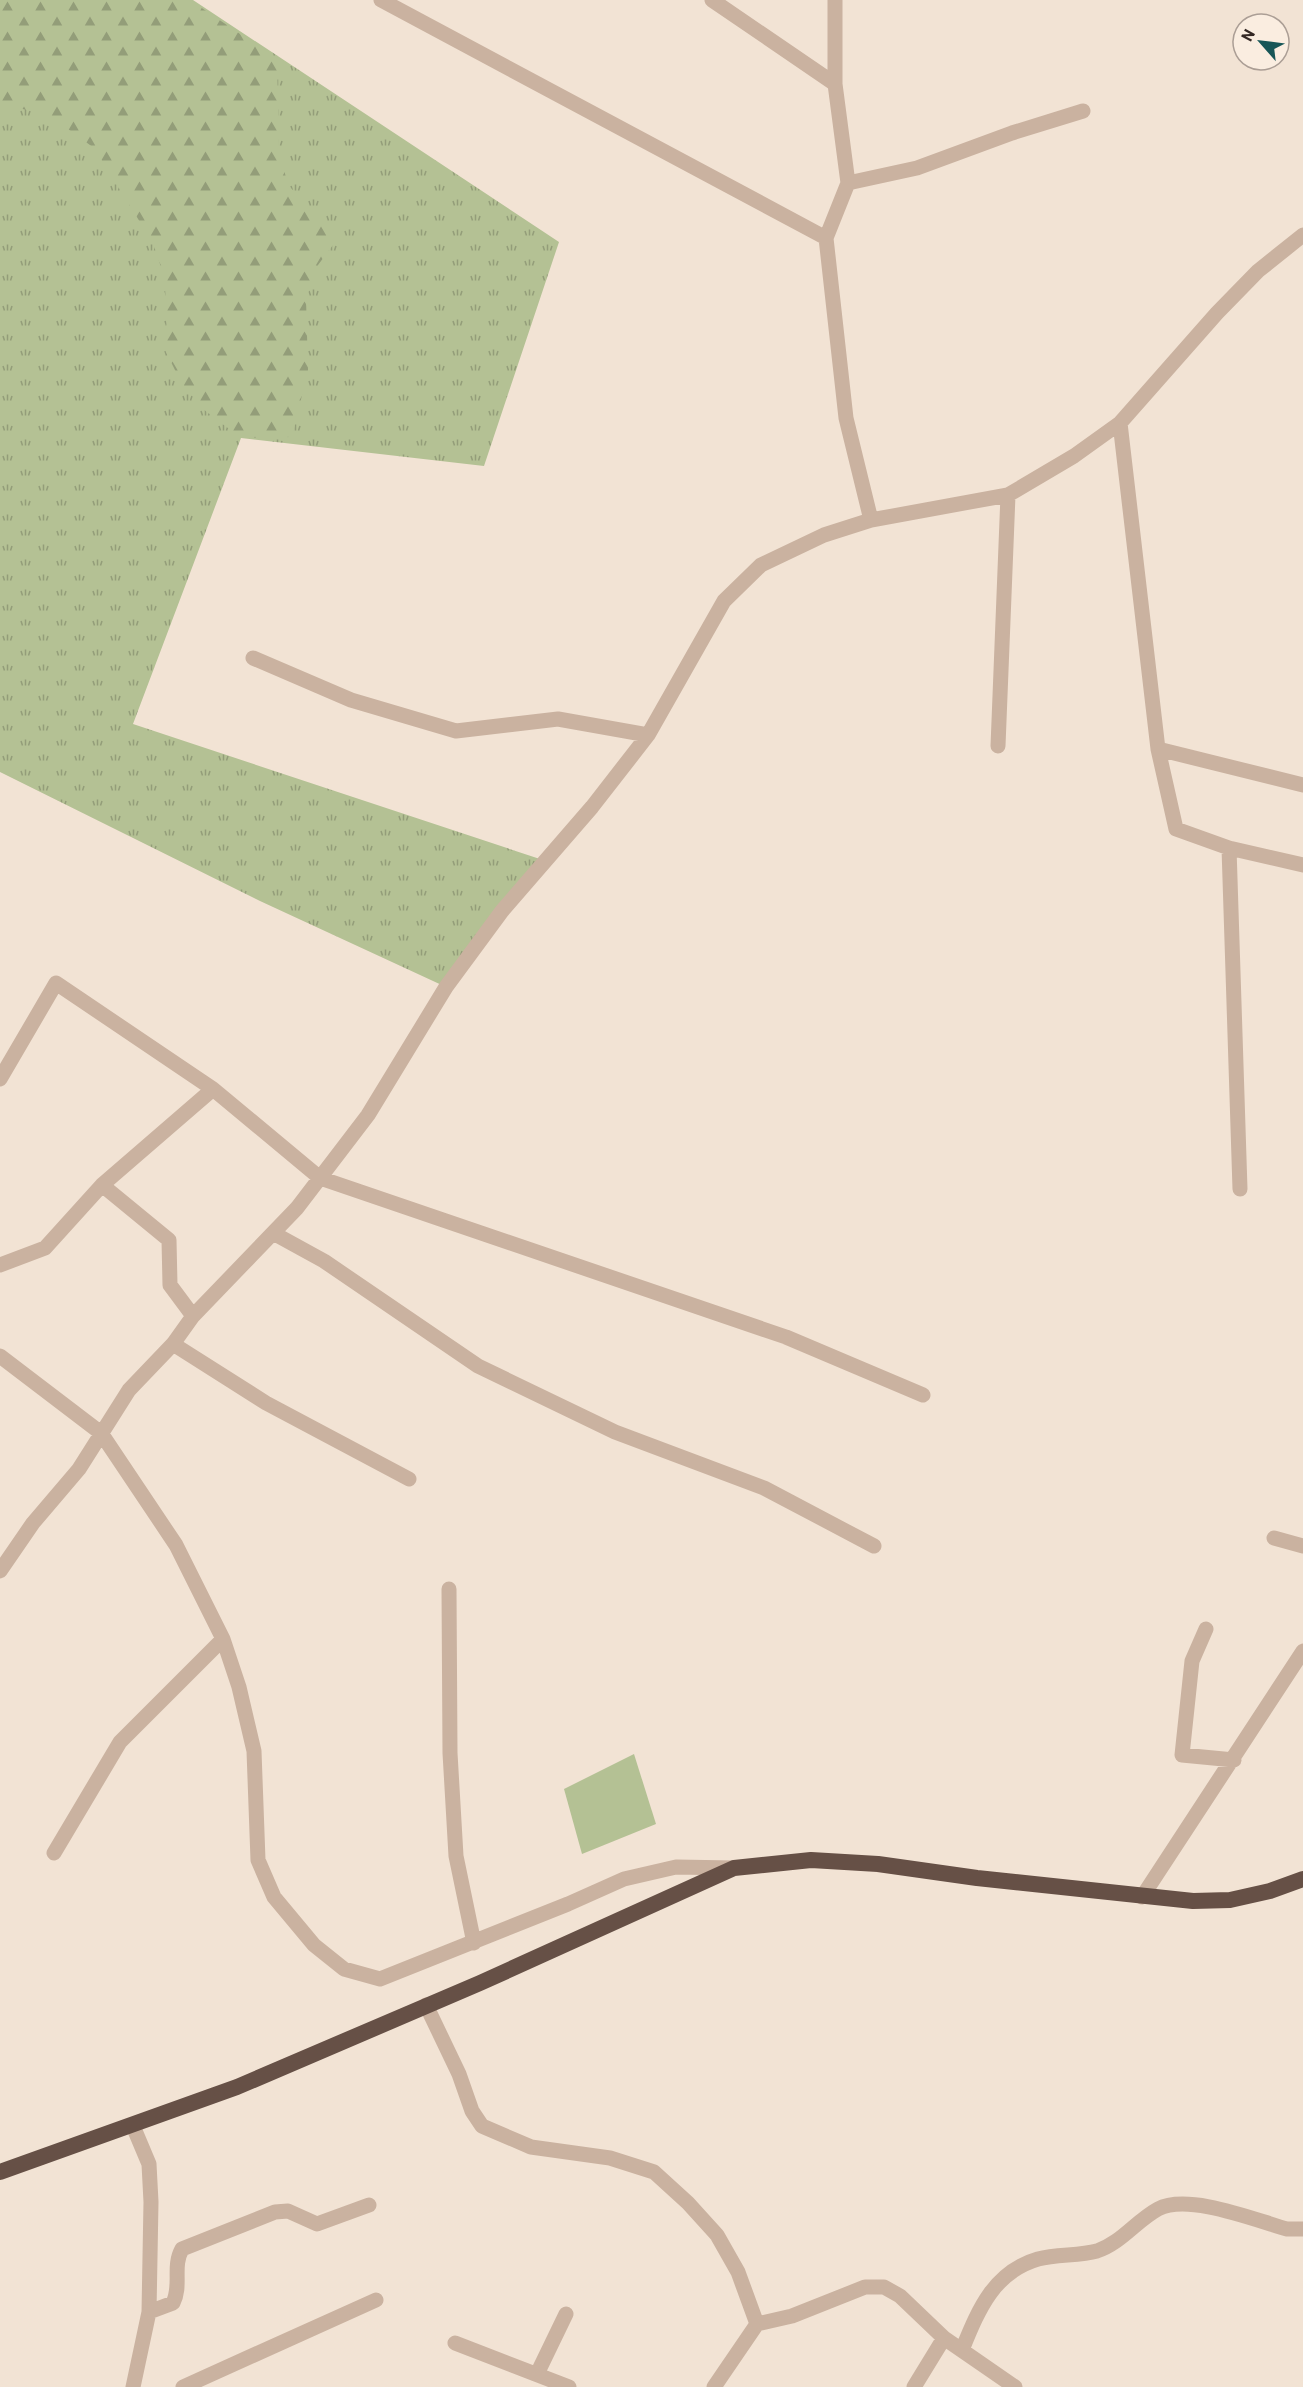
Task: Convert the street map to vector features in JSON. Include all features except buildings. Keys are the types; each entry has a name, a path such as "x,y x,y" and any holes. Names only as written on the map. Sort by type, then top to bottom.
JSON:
{"highway":[{"path":"0,2172 237,2087 734,1868 811,1860 878,1864 1142,1897 1193,1901 1230,1900 1270,1891 1303,1879"}],"street":[{"path":"381,0 826,238"},
{"path":"712,0 835,84"},
{"path":"835,0 835,84 848,183 826,238 846,418 871,520"},
{"path":"848,183 917,168 1012,133 1083,111"},
{"path":"0,1571 33,1523 79,1469 100,1432 129,1390 173,1344 193,1316 273,1233 320,1178 368,1115 440,995 502,911 592,807 648,735 724,601 761,565 824,535 871,520 1008,495 1074,456 1120,423 1216,313 1258,271 1303,235"},
{"path":"1120,423 1158,749 1176,829 1229,848 1303,865"},
{"path":"998,746 1008,495"},
{"path":"253,658 351,700 456,731 558,719 648,735"},
{"path":"1158,749 1303,784"},
{"path":"1229,848 1240,1189"},
{"path":"0,1079 56,983 213,1089 320,1178 765,1329 924,1395"},
{"path":"0,1265 45,1248 102,1185 213,1089"},
{"path":"102,1185 169,1240 170,1285 193,1316"},
{"path":"273,1233 324,1261 477,1366 615,1432 764,1488 873,1546"},
{"path":"173,1344 266,1403 410,1479"},
{"path":"0,1356 100,1432 176,1545 223,1639 239,1687 254,1751 258,1860 274,1897 314,1945 344,1969 380,1979 443,1952 474,1943 624,1879 676,1867 734,1868"},
{"path":"1274,1538 1303,1546"},
{"path":"449,1589 450,1754 456,1856 474,1943"},
{"path":"1206,1629 1192,1662 1182,1755 1234,1760"},
{"path":"54,1853 120,1742 223,1639"},
{"path":"1142,1897 1234,1760 1303,1651"},
{"path":"426,2005 459,2074 472,2111 482,2126 531,2146 610,2158 654,2172 688,2203 717,2235 738,2272 757,2324"},
{"path":"133,2126 149,2164 152,2202 149,2312 133,2387"},
{"path":"962,2350 982,2302 999,2280 1036,2260 1097,2251 1126,2235 1159,2209 1186,2204 1287,2229 1303,2229"},
{"path":"149,2312 173,2303 179,2291 176,2260 182,2249 275,2212 288,2211 317,2224 369,2205"},
{"path":"714,2387 757,2324 792,2316 865,2287 884,2288 900,2296 944,2338 1015,2387"},
{"path":"183,2387 376,2300"},
{"path":"537,2374 566,2314"},
{"path":"914,2387 944,2338"},
{"path":"455,2343 569,2387"}],"green space":[{"path":"0,0 193,0 559,242 484,466 241,438 133,724 546,861 446,987 260,901 0,772"},
{"path":"0,0 190,0 277,59 279,151 288,185 339,237 318,265 306,299 308,370 292,437 241,438 203,409 181,382 165,350 167,314 164,276 153,243 94,148 64,126 34,112 0,103"},
{"path":"634,1754 656,1824 582,1854 564,1789"}]}
